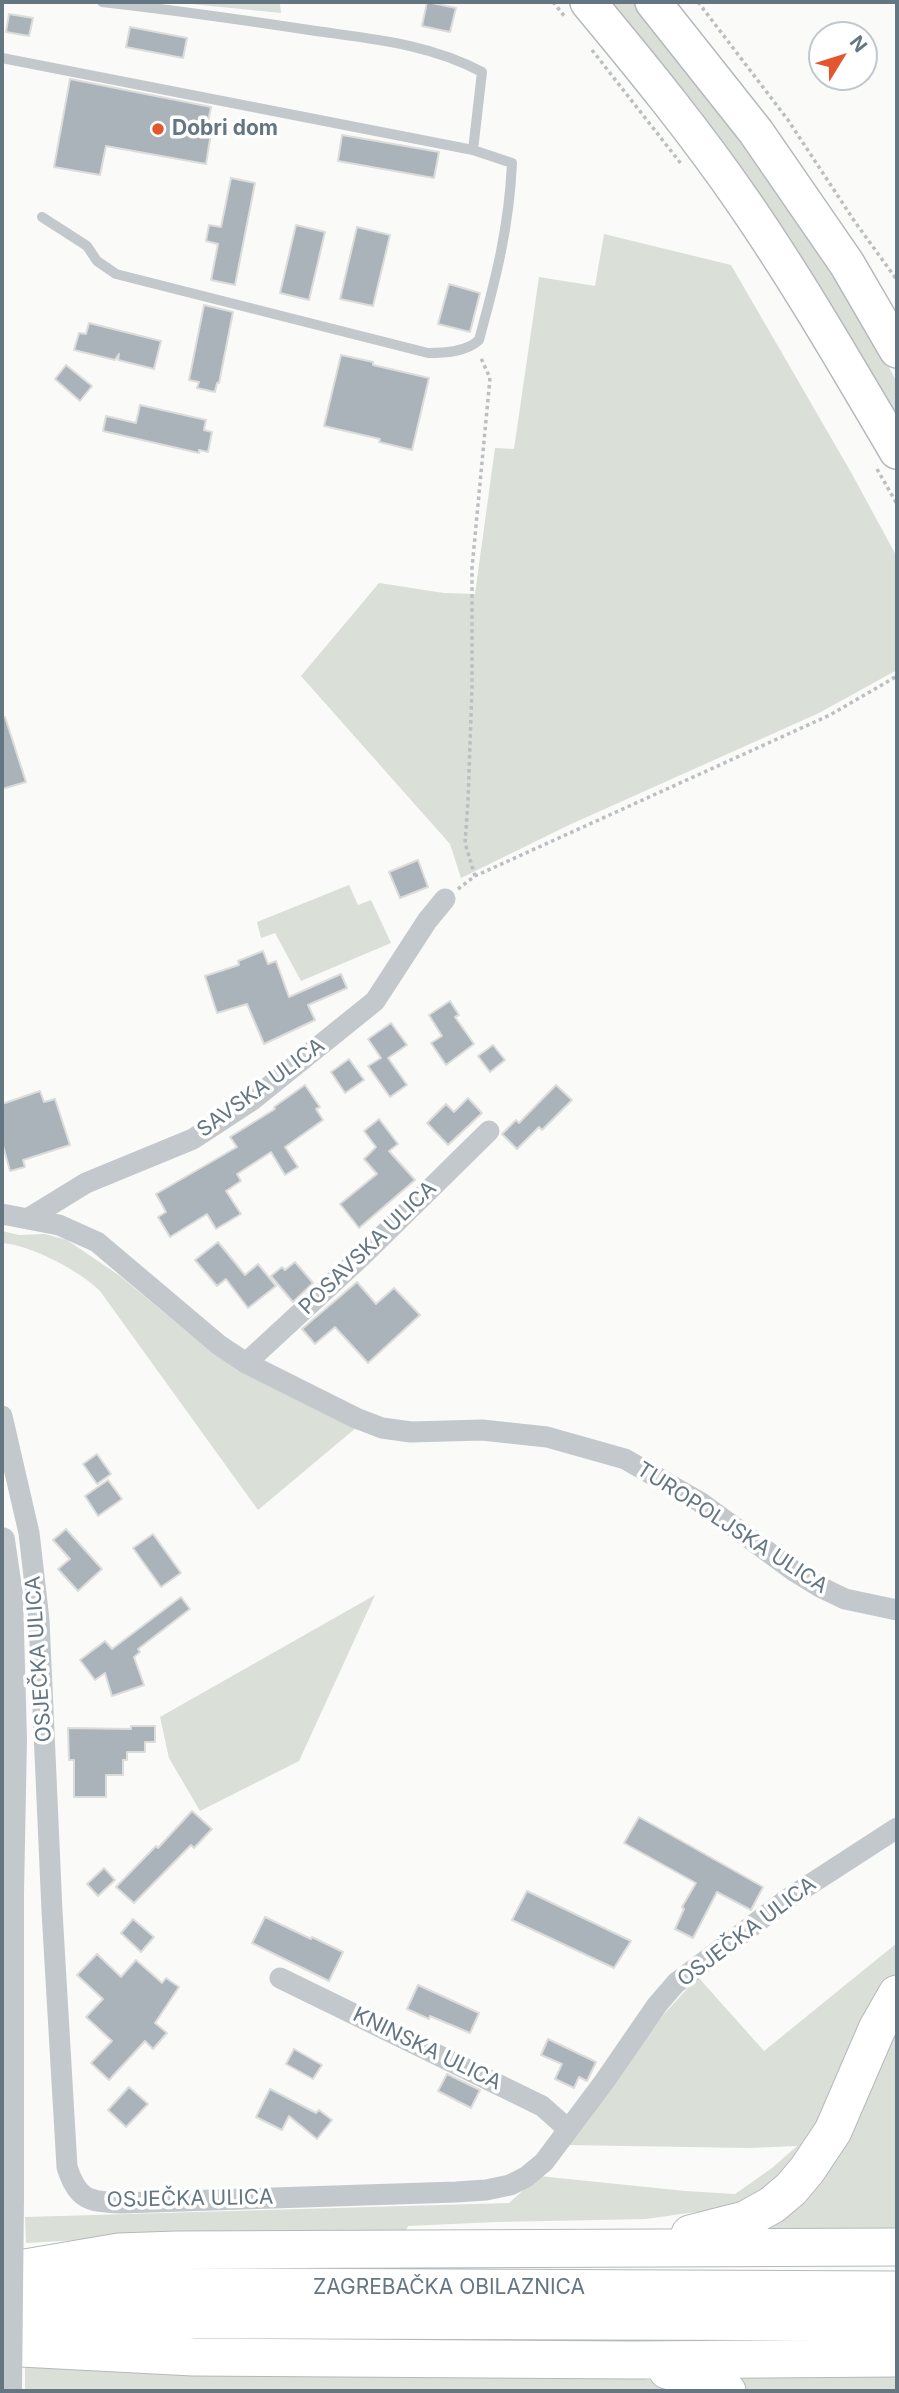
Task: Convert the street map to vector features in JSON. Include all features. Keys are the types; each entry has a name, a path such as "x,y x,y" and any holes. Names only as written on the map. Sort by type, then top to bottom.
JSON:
{"highway":[{"path":"653,2 756,132 847,264 897,350"},
{"path":"579,12 648,74 743,202 834,343 884,455"},
{"path":"656,2248 671,2238 745,2220 772,2205 791,2189 821,2151 832,2131 877,2029 897,1994"},
{"path":"2,2272 120,2252 897,2247"},
{"name":"ZAGREBAČKA OBILAZNICA","path":"2,2286 897,2290"},
{"name":"ZAGREBAČKA OBILAZNICA","path":"2,2319 897,2322"},
{"path":"2,2347 194,2357 632,2361 897,2358"},
{"path":"632,2361 681,2373 727,2391"}],"street":[{"name":"SAVSKA ULICA","path":"29,1218 86,1183 192,1139 251,1101 375,1001 427,921 445,899"},
{"name":"POSAVSKA ULICA","path":"246,1363 362,1256 489,1131"},
{"name":"TUROPOLJSKA ULICA","path":"2,1214 59,1224 97,1242 219,1345 246,1363 301,1392 382,1428 411,1432 482,1430 547,1437 625,1459 700,1502 820,1587 845,1599 897,1610"},
{"name":"OSJEČKA ULICA","path":"2,1416 29,1533 38,1607 67,2167 72,2182 81,2195 90,2200 121,2203 486,2190 510,2185 526,2177 544,2162 676,1983 789,1898 897,1828"},
{"path":"2,1539 10,1595 7,1663 14,1739 9,2391"},
{"name":"KNINSKA ULICA","path":"280,1978 542,2106 568,2129"}],"lane":[{"path":"102,2 214,15 406,44 460,60 482,72 473,150"},
{"path":"2,58 473,150 512,163 510,207 503,247 479,340 474,345 454,352 428,354 116,274 97,261 87,246 41,218"}],"path":[{"path":"553,2 579,12"},
{"path":"698,2 788,120 897,280"},
{"path":"586,43 685,168"},
{"path":"474,345 490,378 472,568 472,688 465,843 475,876"},
{"path":"884,455 897,504"},
{"path":"445,899 475,876 830,715 897,676"}],"shaded area":[{"path":"171,2 280,4 281,13"},
{"path":"601,2 637,2 769,180 825,263 897,382 897,424"},
{"path":"604,234 731,265 897,557 897,670 819,713 569,825 461,878 450,844 301,676 379,583 444,593 475,594 495,448 514,449 539,277 595,286"},
{"path":"349,885 358,905 371,900 391,943 301,981 275,933 261,938 257,922"},
{"path":"2,1231 19,1235 45,1234 67,1240 120,1276 214,1354 247,1375 357,1427 258,1510 100,1291 54,1260 2,1243"},
{"path":"375,1595 299,1761 200,1811 169,1758 160,1717"},
{"path":"897,1943 897,1980 821,2124 777,2185 717,2218 696,2212 646,2219 496,2222 408,2226 406,2230 172,2235 26,2243 25,2217 509,2203 539,2176 735,2194 797,2146 749,2148 567,2145 664,2014 698,1977 764,2051"},
{"path":"897,2018 897,2235 740,2236"},
{"path":"25,2358 604,2377 644,2379 702,2391 25,2391"},
{"path":"897,2372 897,2391 749,2391 722,2376"}],"building":[{"path":"427,2 456,8 450,32 422,26"},
{"path":"9,14 33,18 29,36 6,32"},
{"path":"130,27 187,38 183,58 126,47"},
{"name":"Dobri dom","path":"70,79 211,107 206,132 211,133 206,164 106,146 100,175 54,167"},
{"path":"342,135 439,152 434,178 338,161"},
{"path":"231,178 255,183 235,285 211,280 218,244 206,241 209,225 221,227"},
{"path":"296,225 325,232 309,300 280,293"},
{"path":"357,227 390,235 373,306 340,299"},
{"path":"449,284 480,293 470,332 438,324"},
{"path":"204,305 233,312 215,392 197,388 199,382 189,380"},
{"path":"89,323 161,341 154,369 118,360 119,354 115,360 74,350 79,333 86,334"},
{"path":"341,355 429,378 412,450 379,442 380,439 324,426"},
{"path":"66,365 92,386 80,401 55,379"},
{"path":"140,405 206,420 204,430 212,432 208,452 199,450 199,453 103,431 106,416 136,423"},
{"path":"5,717 26,782 2,789 2,718"},
{"path":"418,860 428,887 400,898 389,872"},
{"path":"263,951 268,964 276,961 289,997 341,974 347,988 308,1005 315,1020 264,1044 247,1004 217,1013 205,976 239,965 238,961"},
{"path":"450,1001 459,1015 455,1017 474,1044 446,1065 431,1043 442,1036 429,1015"},
{"path":"391,1023 407,1045 388,1058 407,1085 390,1097 368,1066 381,1058 368,1039"},
{"path":"493,1045 505,1060 490,1072 478,1056"},
{"path":"349,1059 364,1080 345,1093 331,1072"},
{"path":"305,1085 320,1107 316,1109 323,1120 285,1147 298,1167 285,1175 271,1152 237,1174 241,1181 226,1191 241,1214 216,1229 207,1214 170,1237 158,1217 166,1212 156,1194 237,1147 230,1137 275,1109 274,1107"},
{"path":"556,1085 572,1100 542,1130 539,1127 517,1149 502,1134 516,1120 519,1123"},
{"path":"40,1091 44,1102 55,1099 70,1145 23,1160 25,1167 10,1171 2,1142 2,1104"},
{"path":"468,1098 482,1113 448,1145 427,1123 446,1104 454,1112"},
{"path":"379,1119 398,1144 389,1151 415,1180 359,1228 340,1204 377,1174 364,1159 376,1147 364,1131"},
{"path":"218,1242 245,1275 258,1264 276,1286 248,1308 226,1279 217,1286 195,1260"},
{"path":"295,1262 313,1283 293,1302 271,1276 282,1267 285,1270"},
{"path":"357,1282 376,1304 394,1288 420,1315 368,1363 335,1327 315,1344 302,1329"},
{"path":"97,1454 111,1474 97,1484 83,1464"},
{"path":"108,1480 122,1499 98,1516 85,1496"},
{"path":"66,1529 102,1569 78,1591 58,1569 70,1559 53,1540"},
{"path":"153,1534 181,1573 161,1587 133,1548"},
{"path":"181,1597 190,1609 138,1649 140,1652 134,1657 144,1685 112,1696 105,1673 95,1680 80,1660 105,1641 112,1649"},
{"path":"131,1726 155,1726 155,1742 145,1742 145,1752 127,1752 127,1760 123,1760 123,1775 106,1775 106,1797 74,1797 74,1760 69,1760 68,1728 131,1729"},
{"path":"192,1811 212,1829 194,1848 191,1845 134,1903 116,1887 156,1846 158,1848"},
{"path":"639,1817 763,1887 751,1910 717,1892 693,1938 675,1929 684,1909 682,1907 696,1883 624,1843"},
{"path":"104,1868 115,1880 98,1896 87,1884"},
{"path":"527,1891 631,1941 614,1968 512,1920"},
{"path":"265,1917 343,1952 329,1981 252,1943"},
{"path":"133,1919 154,1937 141,1952 121,1933"},
{"path":"97,1954 121,1977 136,1960 162,1983 166,1978 179,1987 155,2023 167,2033 153,2049 145,2041 109,2080 91,2063 112,2041 86,2017 103,1999 77,1975"},
{"path":"418,1985 479,2013 470,2033 407,2009"},
{"path":"548,2039 596,2062 587,2081 579,2077 574,2088 555,2079 562,2064 541,2055"},
{"path":"294,2049 322,2065 313,2079 286,2064"},
{"path":"447,2074 480,2090 471,2108 438,2091"},
{"path":"129,2087 148,2104 126,2127 108,2110"},
{"path":"270,2089 316,2113 319,2110 332,2120 317,2139 289,2116 282,2130 256,2117"}],"place":[{"name":"Dobri dom","path":"158,129"}]}
